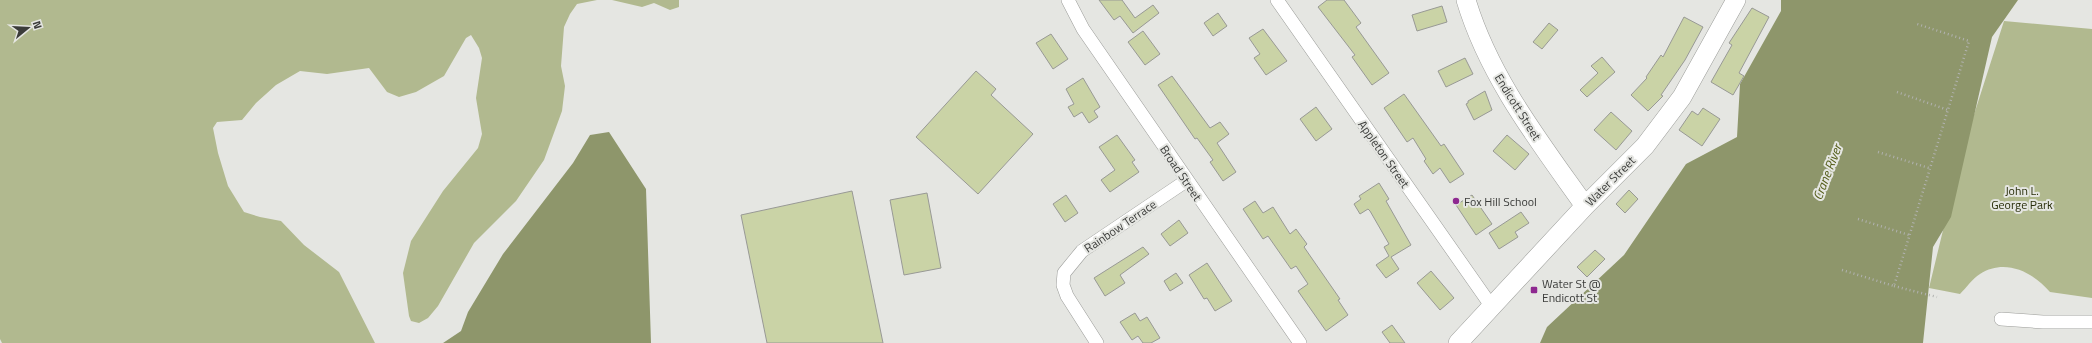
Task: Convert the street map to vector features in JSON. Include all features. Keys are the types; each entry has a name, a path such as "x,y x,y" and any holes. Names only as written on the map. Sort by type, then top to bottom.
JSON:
{"main road":[{"name":"Endicott Street","path":"1466,0 1480,39 1508,94 1585,206"},
{"name":"Water Street","path":"1458,343 1585,206 1631,160 1663,124 1690,84 1736,0"}],"street":[{"name":"Broad Street","path":"1068,0 1083,29 1186,181 1300,343"},
{"name":"Appleton Street","path":"1277,0 1492,307"},
{"name":"Rainbow Terrace","path":"1097,343 1067,296 1063,285 1064,274 1082,251 1186,181"},
{"path":"2001,319 2043,322 2092,322"}],"path":[{"path":"1894,286 1969,41 1917,24"},
{"path":"1897,92 1948,110"},
{"path":"1878,152 1930,168"},
{"path":"1858,219 1909,235"},
{"path":"1842,270 1937,297"}],"green space":[{"path":"0,0 597,0 577,4 564,27 561,66 565,86 562,111 544,160 516,201 474,243 438,306 428,318 419,323 411,321 403,273 411,241 443,191 478,148 482,134 476,98 482,58 479,48 471,35 466,38 444,76 416,92 399,97 387,92 369,68 327,74 300,71 276,85 256,103 242,120 217,122 213,128 218,153 228,186 244,212 281,221 304,245 339,272 375,343 2,343 0,339"},
{"path":"612,0 679,0 679,7 670,10 654,3 642,7"},
{"name":"John L. George Park","path":"2004,21 2092,29 2092,298 2050,292 2035,278 2027,273 2009,267 1989,269 1980,274 1960,294 1929,288 1962,152"}],"water":[{"name":"Crane River","path":"1781,0 2018,0 1992,37 1951,217 1933,247 1923,343 1540,343 1547,327 1624,255 1686,164 1737,137 1740,84 1781,11"},
{"path":"609,132 646,189 651,343 443,343 461,331 468,312 503,254 573,163 590,135"}],"building":[{"path":"1099,0 1122,0 1135,18 1153,5 1159,13 1133,33 1120,16 1114,20"},
{"path":"1327,0 1344,0 1361,23 1356,27 1389,73 1372,85 1352,57 1355,55 1318,7"},
{"path":"1442,6 1447,22 1417,31 1412,15"},
{"path":"1752,8 1769,17 1739,73 1744,76 1733,95 1711,82 1732,45 1729,43"},
{"path":"1218,13 1227,26 1213,36 1204,23"},
{"path":"1684,17 1703,27 1685,60 1661,95 1663,96 1648,111 1631,95 1647,78 1646,77 1661,55 1663,57"},
{"path":"1549,23 1558,30 1542,49 1533,42"},
{"path":"1263,29 1287,61 1266,75 1254,58 1260,54 1249,38"},
{"path":"1143,31 1160,54 1145,65 1128,42"},
{"path":"1051,34 1068,59 1053,69 1036,43"},
{"path":"1602,57 1615,72 1587,97 1580,90 1598,73 1591,66"},
{"path":"1465,58 1473,74 1446,87 1438,71"},
{"path":"976,71 996,89 991,95 1033,134 978,194 916,137"},
{"path":"1172,76 1210,128 1220,122 1229,134 1217,143 1236,172 1223,181 1210,162 1213,160 1197,138 1195,139 1158,85"},
{"path":"1083,78 1100,107 1094,111 1098,117 1089,123 1082,112 1074,117 1068,107 1074,104 1066,89"},
{"path":"1485,91 1492,110 1474,120 1466,104 1468,101"},
{"path":"1404,94 1441,146 1444,144 1464,174 1450,183 1440,168 1433,174 1424,161 1426,159 1413,138 1407,142 1384,108"},
{"path":"1316,107 1332,129 1316,141 1300,119"},
{"path":"1703,108 1720,119 1702,146 1679,130 1692,111 1698,115"},
{"path":"1611,112 1632,131 1616,150 1594,130"},
{"path":"1117,135 1135,160 1132,162 1139,172 1110,192 1101,180 1115,170 1099,147"},
{"path":"1507,135 1529,154 1515,170 1493,151"},
{"path":"1379,183 1389,199 1386,201 1411,245 1391,257 1399,269 1386,278 1376,265 1389,256 1384,247 1389,244 1370,211 1368,209 1360,214 1354,204 1361,199 1359,196"},
{"path":"1629,190 1638,199 1625,213 1616,204"},
{"path":"852,191 883,343 767,343 741,215"},
{"path":"927,193 941,268 904,275 890,200"},
{"path":"1066,195 1078,213 1065,222 1053,204"},
{"path":"1472,195 1492,224 1476,235 1456,205"},
{"path":"1255,201 1263,213 1273,207 1290,234 1296,229 1307,244 1304,247 1340,299 1338,300 1348,315 1326,331 1298,291 1308,284 1296,266 1291,269 1268,236 1263,239 1243,209"},
{"path":"1521,212 1529,223 1515,232 1518,237 1499,249 1489,233"},
{"path":"1179,220 1188,233 1170,246 1161,234"},
{"path":"1143,247 1149,254 1120,275 1125,283 1105,296 1094,278"},
{"path":"1595,250 1605,259 1587,277 1577,267"},
{"path":"1207,263 1232,301 1215,311 1207,298 1204,299 1189,275"},
{"path":"1431,271 1454,298 1440,310 1417,283"},
{"path":"1176,273 1183,283 1170,291 1164,281"},
{"path":"1135,313 1140,321 1147,317 1160,338 1151,343 1143,343 1138,336 1132,340 1120,322"},
{"path":"1392,325 1405,343 1390,343 1382,332"}],"place":[{"name":"Fox Hill School","path":"1456,201"},
{"name":"Water St @ Endicott St","path":"1534,290"}]}
